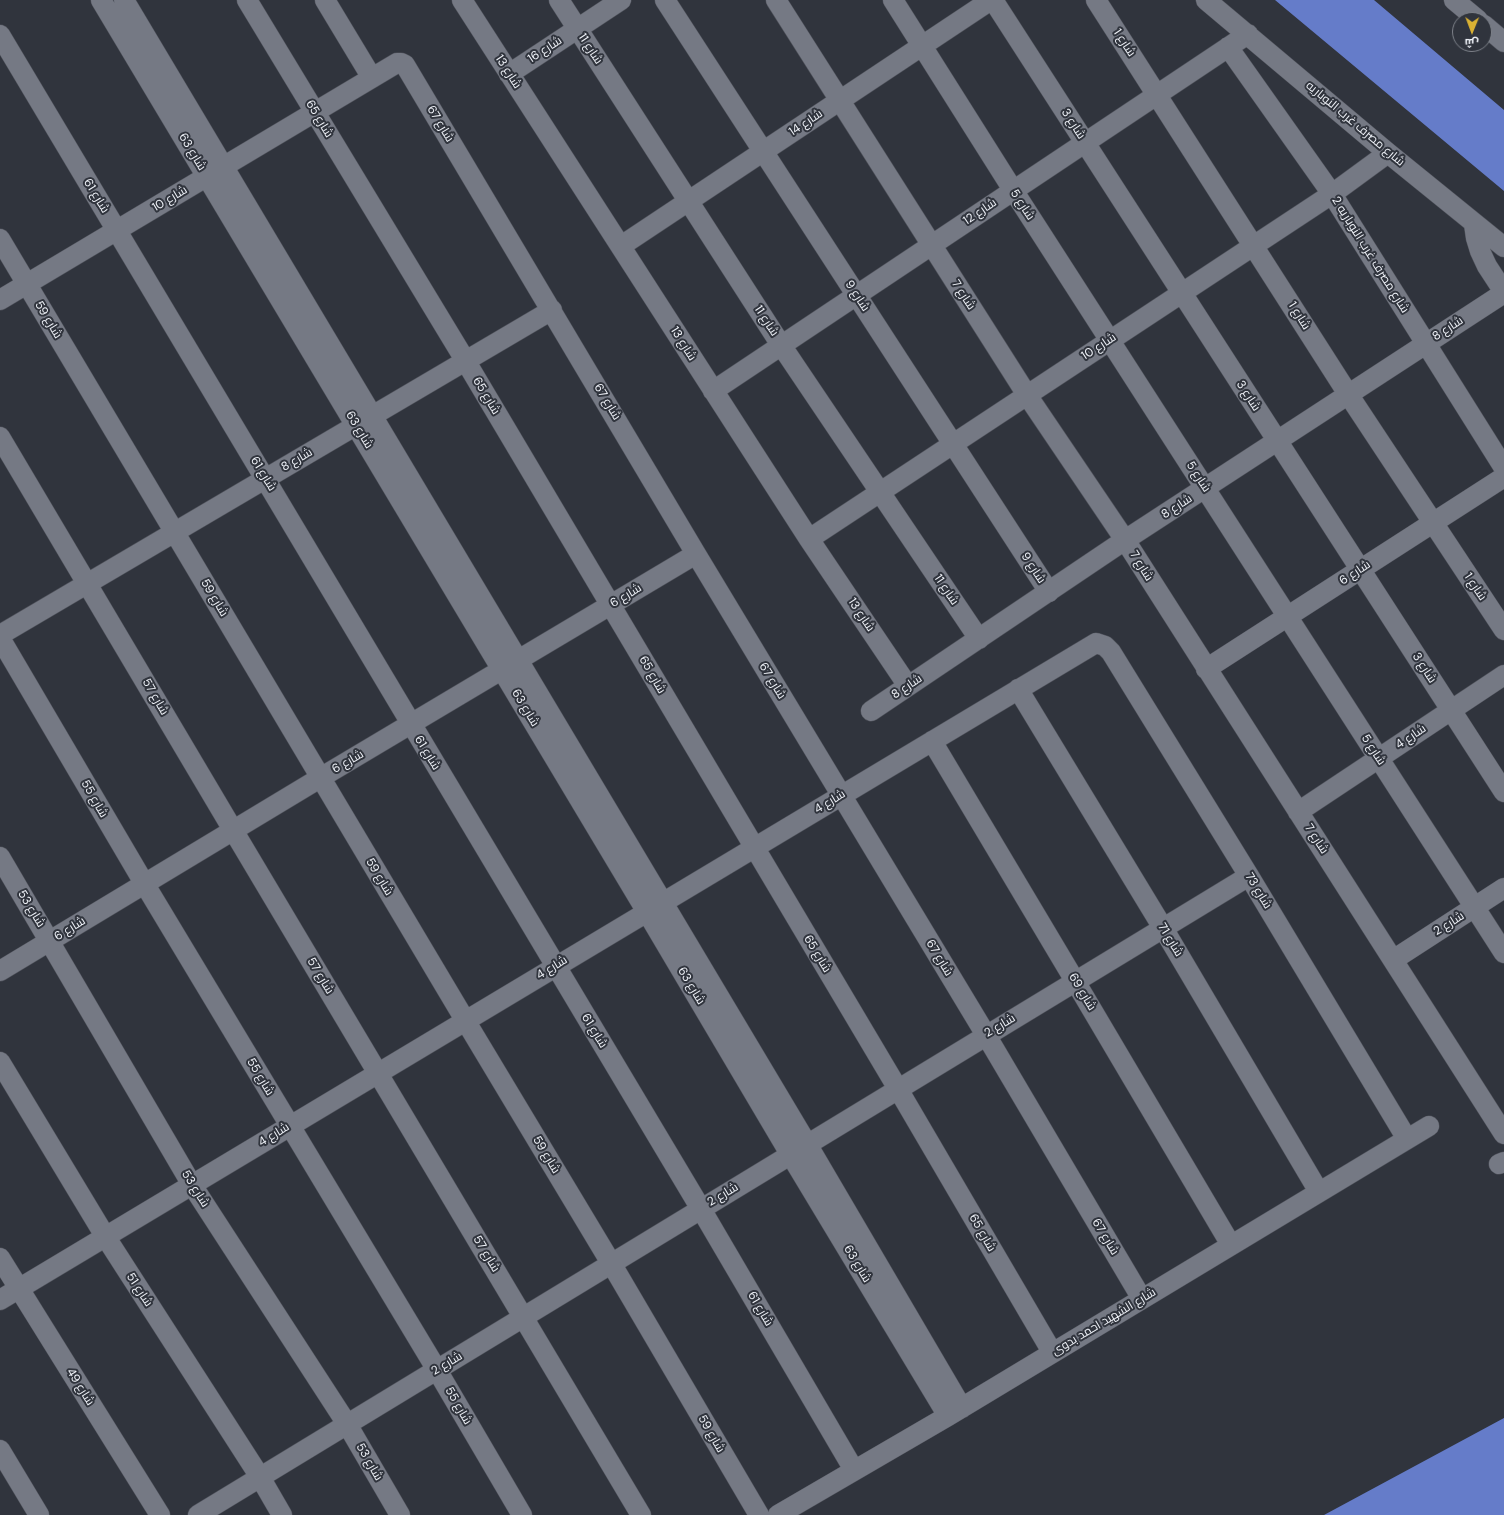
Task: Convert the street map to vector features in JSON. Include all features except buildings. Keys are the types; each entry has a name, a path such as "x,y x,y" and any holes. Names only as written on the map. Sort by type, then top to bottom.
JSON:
{"street":[{"name":"شارع 63","path":"101,0 216,172"},
{"name":"شارع 63","path":"124,0 216,172 955,1412"},
{"name":"شارع 65","path":"247,0 465,360 611,605 753,848 898,1089 1052,1352"},
{"path":"325,0 372,78"},
{"name":"شارع 13","path":"462,0 809,539 908,686"},
{"name":"شارع 11","path":"559,0 781,345 979,639"},
{"name":"شارع 16","path":"509,74 621,0"},
{"name":"شارع 9","path":"665,0 1049,592"},
{"name":"شارع 7","path":"776,0 1027,394 1125,540 1504,1134"},
{"name":"شارع 5","path":"893,0 1013,190 1504,953"},
{"name":"شارع 14","path":"621,246 992,0"},
{"name":"شارع 3","path":"992,0 1504,792"},
{"name":"شارع 1","path":"1096,0 1348,394 1504,630"},
{"name":"شارع مصرف غرب النوباريه","path":"1206,0 1474,224 1504,247"},
{"path":"1454,0 1468,12"},
{"path":"1492,32 1504,42"},
{"name":"شارع 12","path":"713,391 1248,34"},
{"name":"شارع 61","path":"0,35 854,1470"},
{"name":"شارع مصرف غرب النوباريه 2","path":"1228,47 1332,194 1504,468"},
{"name":"شارع 10","path":"0,300 397,63 402,63"},
{"name":"شارع 67","path":"402,63 405,65 552,310 696,554 986,1035 1142,1299"},
{"name":"شارع 10","path":"809,539 1332,194 1388,152"},
{"path":"1474,224 1480,251 1487,266 1504,292"},
{"name":"شارع 59","path":"0,239 175,531 320,778 611,1263 759,1515"},
{"name":"شارع 8","path":"871,711 1125,540 1504,292"},
{"name":"شارع 8","path":"0,635 552,310"},
{"name":"شارع 57","path":"0,437 641,1515"},
{"name":"شارع 6","path":"1206,668 1504,477"},
{"name":"شارع 6","path":"0,971 144,883 696,554"},
{"name":"شارع 55","path":"0,638 144,883 437,1370 522,1515"},
{"name":"شارع 4","path":"0,1300 1018,689 1096,643 1105,646"},
{"name":"شارع 73","path":"1105,646 1111,652 1407,1139"},
{"name":"شارع 4","path":"1298,812 1504,675"},
{"name":"شارع 71","path":"1018,689 1319,1192"},
{"name":"شارع 69","path":"932,741 1231,1245"},
{"name":"شارع 53","path":"0,857 192,1185 347,1424 400,1515"},
{"name":"شارع 2","path":"198,1515 1248,876"},
{"name":"شارع 2","path":"1393,960 1504,888"},
{"name":"شارع 51","path":"0,1062 105,1236 260,1477 282,1515"},
{"name":"شارع الشهيد احمد بدوى","path":"778,1515 955,1412 1052,1352 1429,1126"},
{"name":"شارع 49","path":"0,1258 160,1515"},
{"path":"0,1450 39,1515"}],"water":[{"path":"1275,0 1374,0 1504,110 1504,191"},
{"path":"1504,1418 1504,1515 1324,1515"}]}
